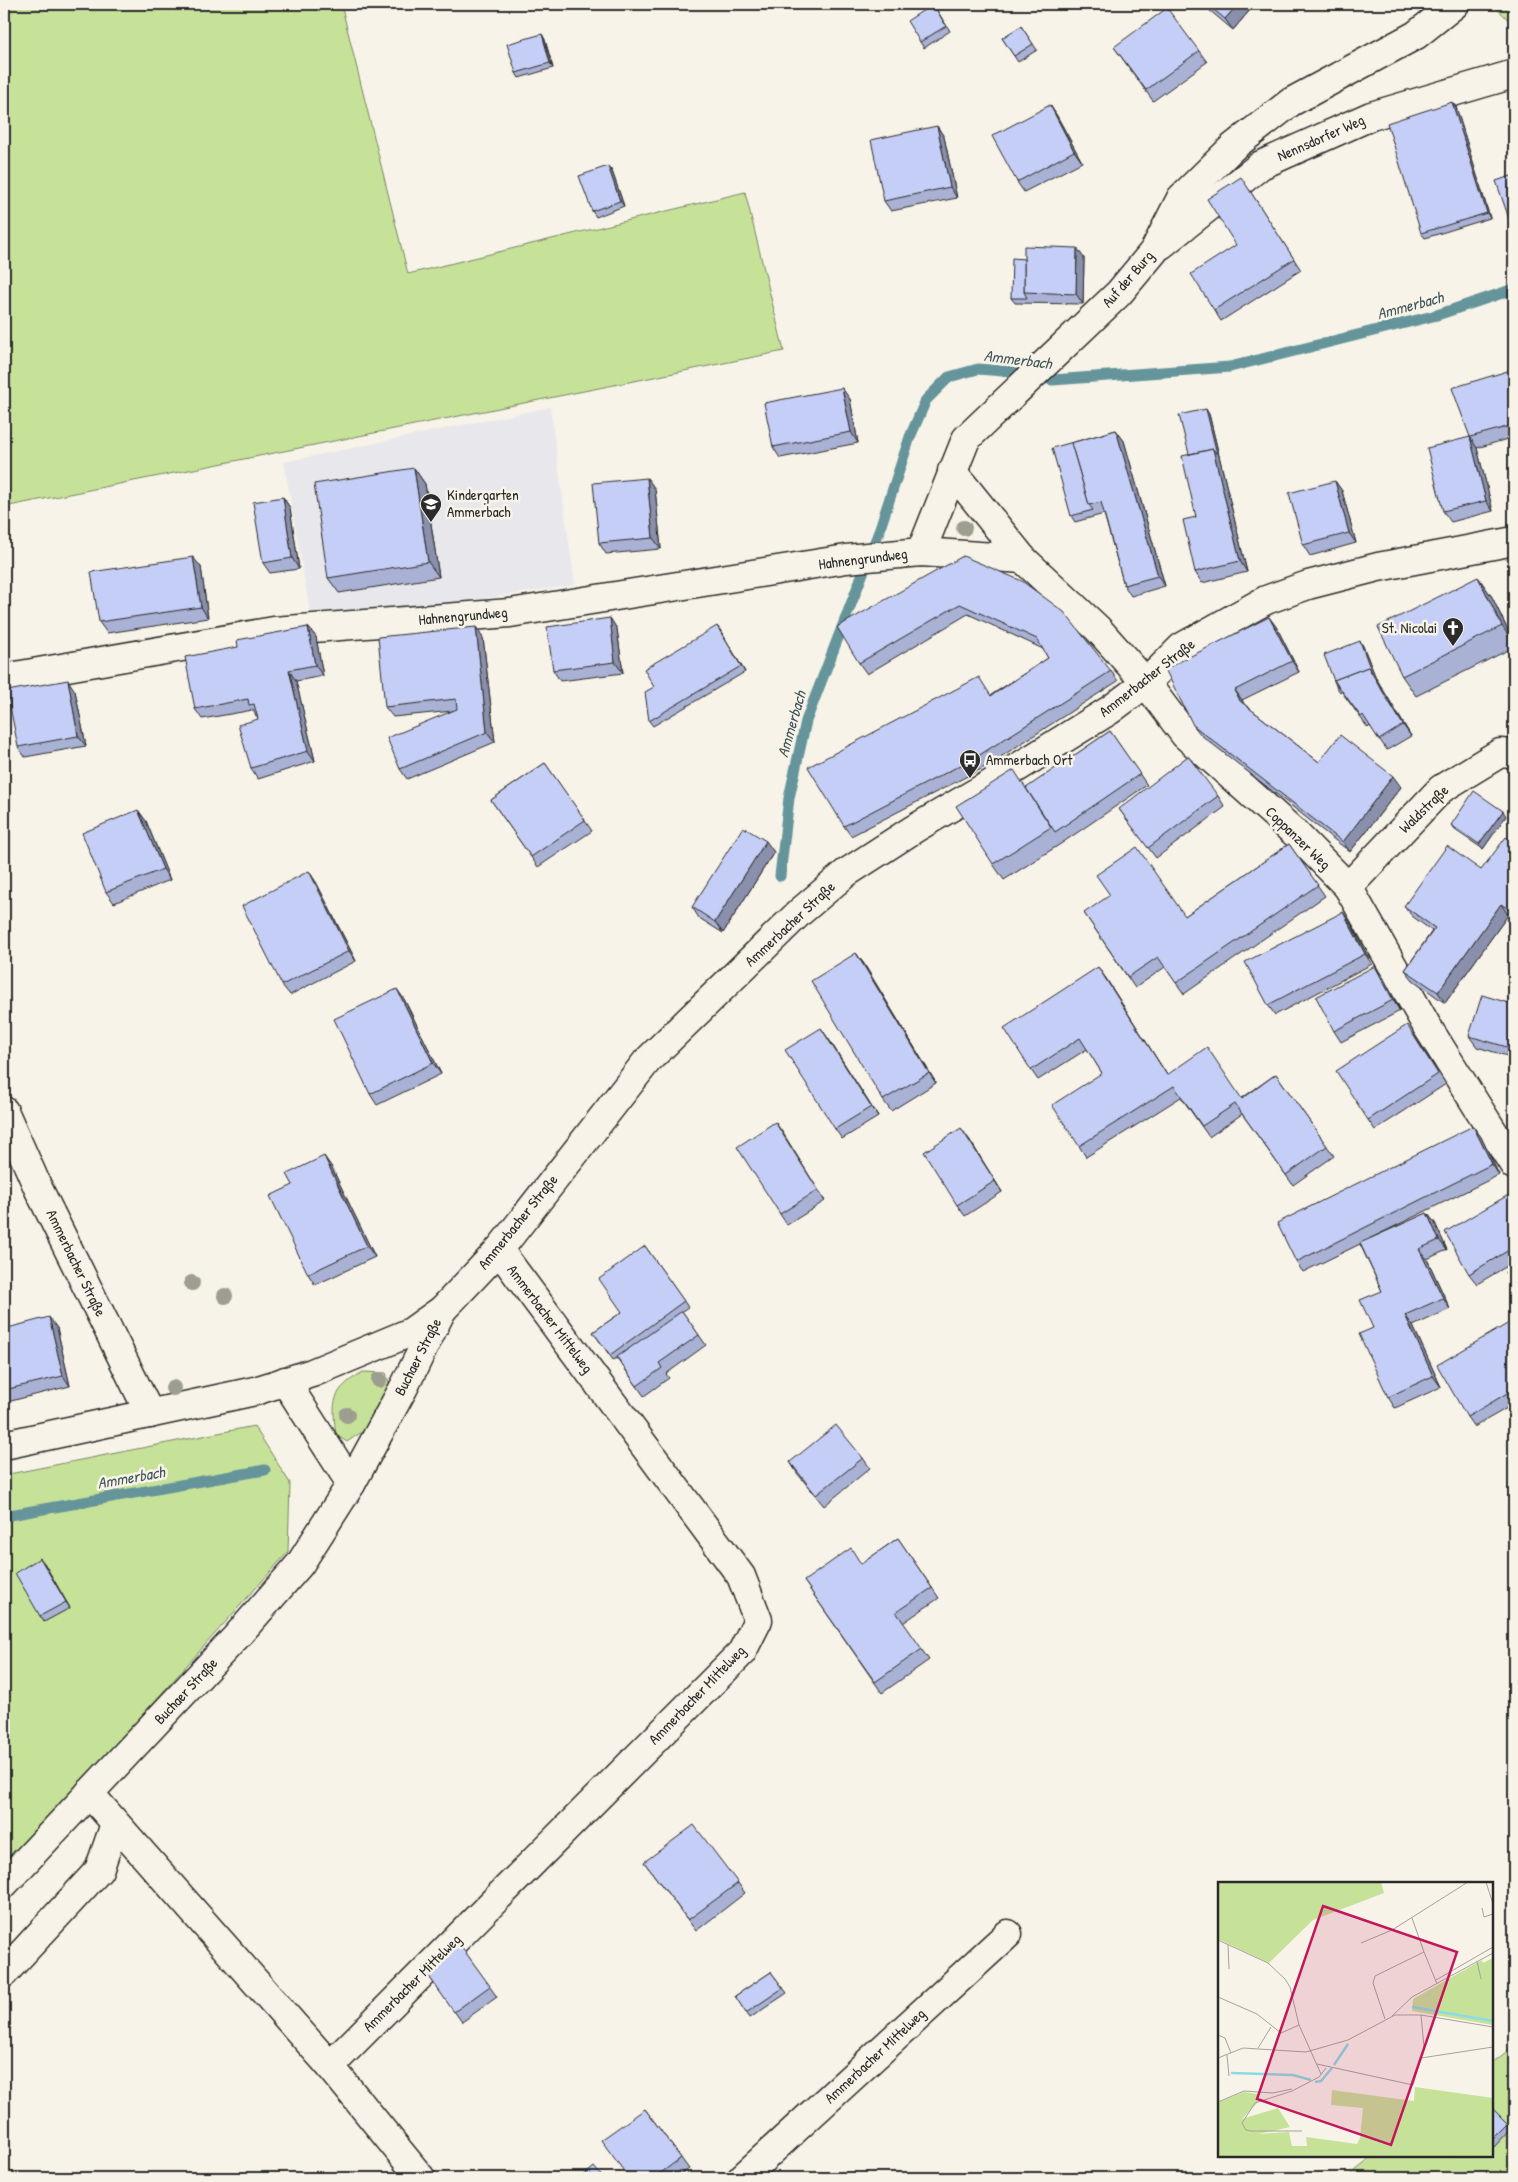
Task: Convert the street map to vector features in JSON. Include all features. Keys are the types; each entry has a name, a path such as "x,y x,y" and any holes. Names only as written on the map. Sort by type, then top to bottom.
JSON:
{"street":[{"name":"Auf der Burg","path":"952,471 966,439 1044,367 1119,293 1154,251 1180,198 1233,147 1291,102 1416,35 1455,4"},
{"name":"Nennsdorfer Weg","path":"1154,251 1261,165 1371,116 1514,74"},
{"name":"Hahnengrundweg","path":"922,552 952,471"},
{"path":"952,471 1023,558"},
{"name":"Ammerbacher Straße","path":"4,1444 255,1391 354,1357 411,1332 442,1310 498,1250 647,1061 800,912 846,873 914,828 1110,710 1146,683 1182,647 1266,600 1308,585 1378,567 1514,541"},
{"name":"Hahnengrundweg","path":"4,678 274,631 510,613 846,559 922,552 1023,558"},
{"name":"Coppanzer Weg","path":"1023,558 1098,629 1146,683 1185,735 1295,832 1348,887 1428,1028 1514,1165"},
{"name":"Waldstraße","path":"1348,887 1441,789 1500,753 1514,754"},
{"name":"Ammerbacher Straße","path":"4,1111 39,1190 150,1414"},
{"name":"Ammerbacher Mittelweg","path":"330,2066 742,1652 758,1620 741,1576 498,1250"},
{"name":"Buchaer Straße","path":"4,1884 237,1636 300,1564 350,1484 404,1386 442,1310"},
{"path":"284,1381 350,1484"},
{"path":"89,1793 330,2066 421,2178"},
{"path":"4,1973 99,1870 115,1824"},
{"name":"Ammerbacher Mittelweg","path":"742,2178 1008,1934"}],"shaded area":[{"name":"Kindergarten Ammerbach","path":"550,407 575,585 453,603 310,612 284,462"}],"green space":[{"path":"4,4 341,4 408,274 745,192 784,351 4,507"},
{"path":"1492,4 1514,4 1514,25"},
{"path":"363,1372 386,1373 390,1386 378,1421 347,1442 336,1435 334,1405 339,1391"},
{"path":"254,1426 290,1483 288,1552 4,1870 4,1475"},
{"path":"1514,2046 1514,2178 1346,2178 1373,2157 1493,2157 1493,2062"}],"building":[{"path":"933,4 946,26 920,42 907,21"},
{"path":"1207,4 1238,4 1225,19"},
{"path":"1167,8 1199,51 1146,90 1114,47"},
{"path":"1021,26 1033,44 1014,56 1002,38"},
{"path":"542,34 550,63 516,73 507,44"},
{"path":"1452,102 1487,213 1421,233 1387,123"},
{"path":"1050,105 1074,151 1017,182 992,136"},
{"path":"937,126 950,187 884,201 871,140"},
{"path":"608,166 620,201 592,211 579,176"},
{"path":"1514,175 1514,233 1496,181"},
{"path":"1241,177 1294,259 1214,310 1191,274 1236,245 1207,199"},
{"path":"1024,246 1077,248 1076,294 1024,292"},
{"path":"1012,258 1024,259 1024,292 1027,298 1011,298"},
{"path":"1514,369 1514,425 1470,437 1452,388"},
{"path":"842,388 851,432 773,447 764,403"},
{"path":"1206,409 1217,454 1213,449 1189,454 1179,415"},
{"path":"1116,430 1158,576 1124,585 1101,502 1089,505 1071,443"},
{"path":"1470,437 1486,501 1443,511 1427,448"},
{"path":"1073,442 1071,443 1089,505 1093,510 1071,516 1052,448"},
{"path":"1213,449 1240,561 1195,572 1183,520 1196,517 1182,456"},
{"path":"414,468 428,562 328,578 314,484"},
{"path":"647,478 653,538 599,543 593,483"},
{"path":"1335,481 1349,533 1303,545 1289,493"},
{"path":"283,497 292,558 263,563 253,502"},
{"path":"963,556 1022,581 1064,612 1111,671 978,756 844,826 808,767 979,677 991,696 1048,658 1037,639 960,604 859,663 837,627"},
{"path":"193,557 201,607 99,622 91,572"},
{"path":"1478,577 1502,626 1402,676 1378,627"},
{"path":"1269,617 1292,661 1235,690 1240,701 1319,762 1340,735 1393,776 1343,842 1193,725 1165,669"},
{"path":"610,618 615,662 553,670 547,627"},
{"path":"717,626 741,666 649,721 645,692 654,687 644,669"},
{"path":"308,627 315,665 289,670 308,751 251,768 238,725 258,719 254,704 249,705 248,699 195,709 185,657 238,647 237,640"},
{"path":"476,627 487,732 400,769 387,738 457,709 456,699 385,707 378,637"},
{"path":"1360,641 1372,673 1368,667 1334,680 1338,686 1336,686 1324,655"},
{"path":"1368,667 1403,725 1379,740 1363,715 1361,717 1334,680"},
{"path":"68,680 78,736 18,747 7,691"},
{"path":"1110,731 1140,774 1055,832 1026,788"},
{"path":"1188,756 1218,796 1148,848 1119,809"},
{"path":"545,763 585,820 531,857 491,800"},
{"path":"1014,770 1051,827 993,864 956,806"},
{"path":"1474,791 1503,811 1479,844 1451,825"},
{"path":"138,810 163,869 106,892 82,833"},
{"path":"743,827 766,841 715,922 692,907"},
{"path":"1506,837 1514,843 1514,913 1501,904 1438,992 1405,970 1435,928 1404,906 1447,846 1481,870"},
{"path":"1289,844 1318,885 1176,983 1158,957 1128,977 1084,913 1110,895 1096,875 1137,847 1185,916"},
{"path":"309,871 349,951 282,985 242,906"},
{"path":"1343,912 1365,954 1268,1005 1245,962"},
{"path":"856,953 929,1073 883,1100 811,981"},
{"path":"1375,966 1393,1000 1334,1031 1316,997"},
{"path":"1098,967 1167,1075 1207,1047 1242,1099 1276,1074 1327,1146 1286,1175 1235,1104 1202,1126 1174,1086 1079,1146 1052,1105 1102,1073 1080,1038 1031,1070 1004,1028"},
{"path":"397,989 433,1063 370,1094 334,1019"},
{"path":"1482,995 1512,1004 1514,998 1514,1049 1469,1036"},
{"path":"1407,1025 1438,1074 1368,1120 1336,1071"},
{"path":"821,1028 871,1107 835,1129 785,1050"},
{"path":"775,1122 818,1190 780,1214 737,1147"},
{"path":"1473,1126 1492,1164 1296,1262 1277,1223"},
{"path":"961,1128 995,1181 957,1205 924,1152"},
{"path":"324,1156 367,1246 308,1274 270,1196 293,1185 287,1174"},
{"path":"1510,1194 1514,1202 1514,1247 1469,1274 1445,1232"},
{"path":"1427,1213 1439,1240 1419,1249 1443,1298 1405,1315 1433,1376 1388,1397 1359,1334 1373,1328 1360,1300 1382,1291 1360,1243"},
{"path":"645,1246 684,1301 610,1355 593,1332 622,1312 599,1279"},
{"path":"1514,1267 1514,1288 1505,1272"},
{"path":"682,1311 699,1335 659,1363 662,1368 637,1386 617,1357"},
{"path":"49,1317 63,1376 4,1390 4,1329"},
{"path":"1514,1320 1514,1389 1467,1417 1437,1365"},
{"path":"836,1425 863,1458 816,1495 790,1462"},
{"path":"898,1538 932,1588 896,1612 922,1649 875,1682 804,1581 851,1548 861,1564"},
{"path":"40,1558 66,1602 40,1616 15,1573"},
{"path":"694,1825 738,1883 688,1920 644,1862"},
{"path":"458,1942 490,1986 454,2012 423,1968"},
{"path":"771,1972 783,1988 746,2013 735,1996"},
{"path":"645,2109 681,2158 654,2178 629,2178 601,2140"},
{"path":"1493,2109 1508,2124 1493,2139"},
{"path":"594,2167 603,2178 581,2178"}],"waterway":[{"name":"Ammerbach","path":"780,876 789,798 806,721 878,534 910,437 926,400 949,377 978,369 1015,372 1053,380 1230,367 1437,315 1514,289"},
{"name":"Ammerbach","path":"4,1516 265,1470"}],"place":[{"name":"Kindergarten Ammerbach","path":"431,523"},
{"name":"St. Nicolai","path":"1453,647"},
{"name":"Ammerbach Ort","path":"970,779"}]}
